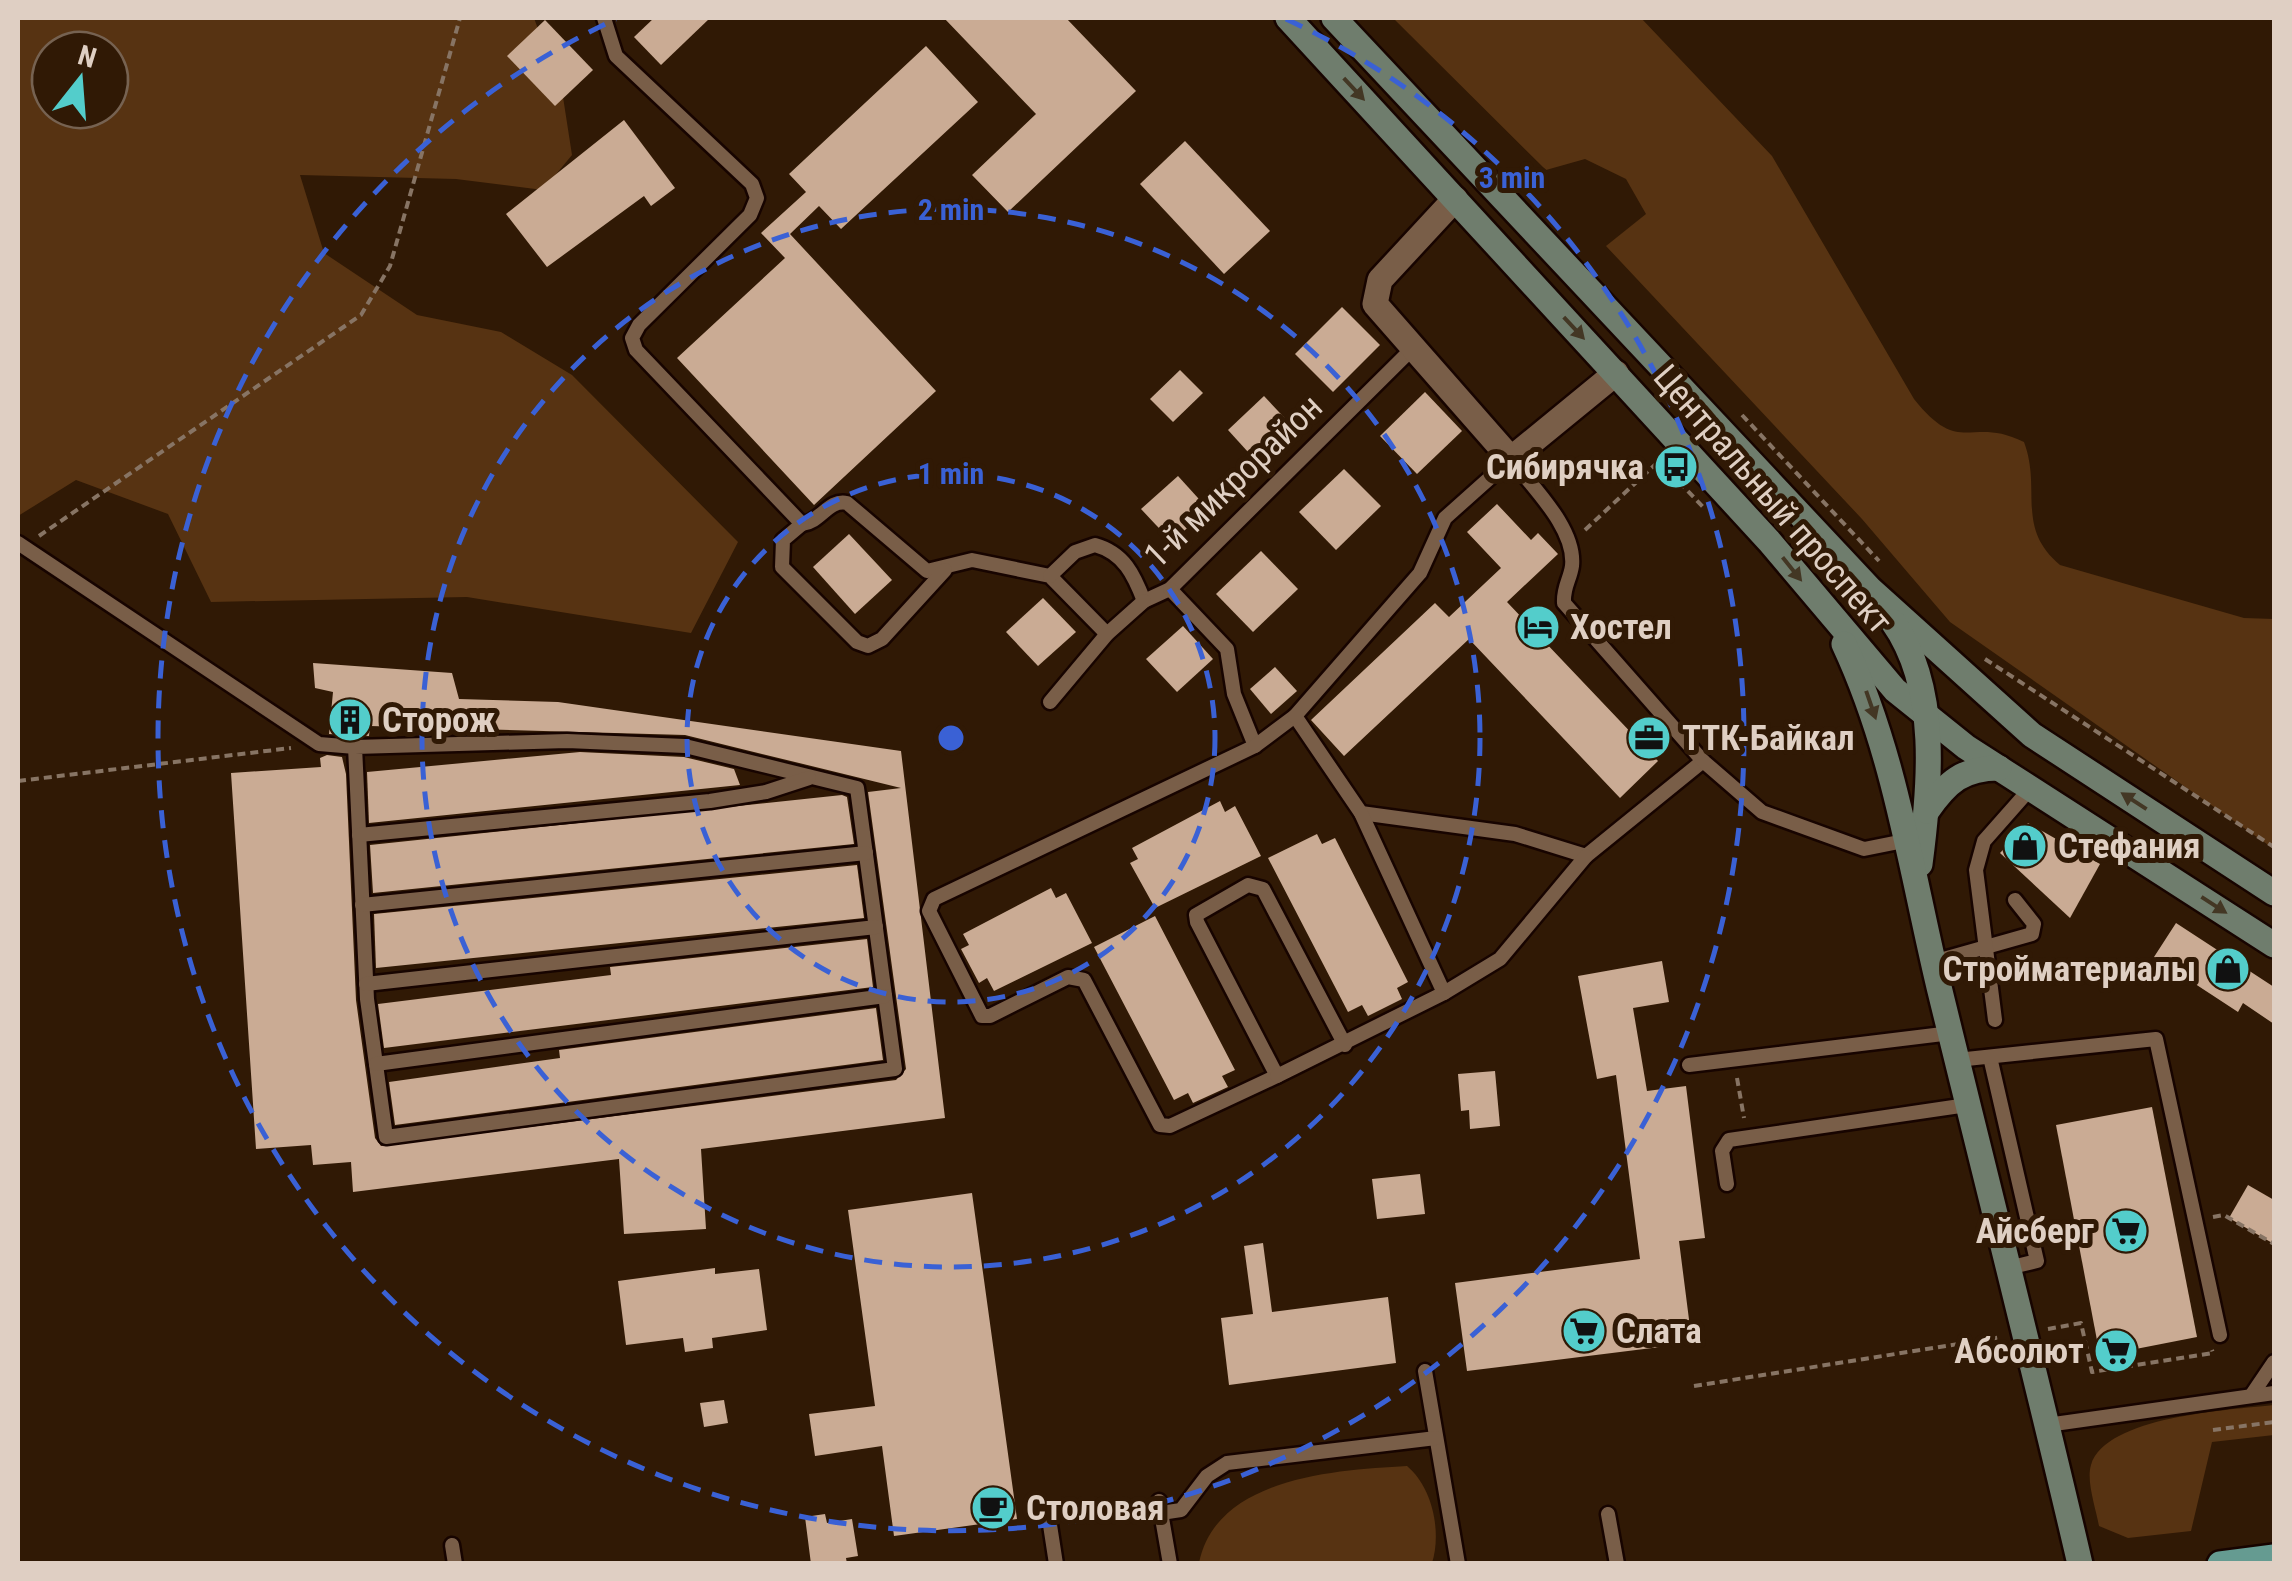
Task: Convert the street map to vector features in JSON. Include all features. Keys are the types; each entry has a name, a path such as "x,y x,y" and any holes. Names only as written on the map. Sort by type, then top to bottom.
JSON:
{"main road":[{"name":"Центральный проспект","path":"1288,18 1769,541 1895,690 1924,715 2030,789 2274,945"},
{"name":"Центральный проспект","path":"1334,18 1870,589 2032,735 2274,893"},
{"path":"1870,589 1902,634 1919,675 1927,811 1918,877"},
{"path":"1831,616 1871,702 1909,840 1956,1060 2080,1564"},
{"path":"1927,811 1952,779 1974,768 1999,768"},
{"path":"2154,866 2178,830"},
{"path":"2220,1564 2274,1557"}],"street":[{"path":"1455,199 1380,280 1374,293 1375,304 1511,459 1616,374"}],"lane":[{"path":"604,18 616,56 752,184 757,198 750,214 639,325 632,338 636,350 802,524"},
{"name":"1-й микрорайон","path":"1050,576 1074,552 1095,544 1118,554 1134,574 1144,601 1170,589 1414,346"},
{"path":"1703,761 1586,856 1500,959 1345,1046 1170,1126 1160,1125 1084,980 1068,976 990,1016 982,1016 929,912 934,899 1256,746 1295,716 1420,573 1445,518 1511,459 1569,544 1572,568 1563,587 1564,603 1703,761 1762,812 1864,849 1909,840"},
{"path":"945,570 927,572 847,503 833,504 783,540 782,567 857,642 868,646 882,638 945,570 955,562 972,560 1050,576 1107,634"},
{"path":"21,544 318,744 355,747 567,742 685,746 857,788 895,1070 386,1138 366,984 355,747"},
{"path":"1170,589 1227,649 1234,694 1256,746"},
{"path":"1050,702 1107,634 1144,601"},
{"path":"1295,716 1360,812 1444,993"},
{"path":"359,835 710,800 766,792 812,777"},
{"path":"1996,1020 1976,870 1978,853 2030,789"},
{"path":"1360,812 1515,834 1586,856"},
{"path":"362,905 866,853"},
{"path":"1277,1076 1196,922 1196,915 1203,908 1248,885 1264,889 1345,1046"},
{"path":"1933,962 1986,950 2035,929 2015,900"},
{"path":"366,984 876,928"},
{"path":"376,1064 885,996"},
{"path":"1689,1065 1951,1033"},
{"path":"1956,1060 2156,1039 2196,1220 2214,1335"},
{"path":"1990,1057 2037,1261 2008,1268"},
{"path":"1727,1184 1722,1151 1730,1140 1967,1106"},
{"path":"2251,1396 2274,1362"},
{"path":"1425,1371 1458,1564"},
{"path":"2047,1425 2274,1392"},
{"path":"1170,1564 1160,1507 1181,1510 1207,1476 1227,1463 1436,1438"},
{"path":"1608,1514 1616,1564"},
{"path":"1050,1524 1056,1564"},
{"path":"452,1545 455,1564"}],"path":[{"path":"21,544 361,315 390,266 460,18"},
{"path":"1738,411 1882,564"},
{"path":"1569,544 1658,462 1712,516"},
{"path":"1972,648 2274,847"},
{"path":"18,781 318,744"},
{"path":"1734,1060 1748,1138"},
{"path":"2196,1220 2224,1216 2274,1244"},
{"path":"2048,1329 2082,1322 2092,1372 2212,1353 2214,1335"},
{"path":"1694,1386 2006,1336"},
{"path":"2213,1430 2274,1422"}],"shaded area":[{"path":"18,18 534,18 563,97 572,155 543,190 456,179 300,175 324,253 417,315 501,332 572,375 738,542 691,633 467,597 211,602 168,514 76,480 18,516"},
{"path":"1393,18 1641,18 1772,156 1914,399 1930,417 1955,431 1991,432 2024,442 2038,536 2060,565 2244,618 2274,619 2274,849 1950,622 1862,519 1606,246 1646,214 1626,179 1585,159 1546,170"},
{"path":"2274,1405 2274,1435 2212,1442 2191,1531 2128,1538 2099,1526 2090,1472 2101,1449 2120,1436 2171,1418"},
{"path":"1407,1466 1423,1486 1433,1510 1436,1537 1432,1563 1199,1563 1210,1534 1229,1512 1254,1496 1314,1476"}],"building":[{"path":"654,18 710,18 661,65 634,37"},
{"path":"944,18 1066,18 1136,91 1008,212 972,175 1036,114"},
{"path":"545,20 593,70 555,106 507,56"},
{"path":"926,46 978,102 841,229 819,206 790,234 936,391 814,505 677,358 785,258 761,233 806,192 789,174"},
{"path":"624,120 675,188 651,206 644,196 547,267 506,214"},
{"path":"1185,141 1270,231 1224,274 1140,184"},
{"path":"1342,307 1380,345 1333,392 1295,354"},
{"path":"1180,370 1203,393 1173,422 1150,399"},
{"path":"1425,392 1462,431 1417,474 1380,436"},
{"path":"1264,396 1295,429 1258,463 1228,430"},
{"path":"1344,469 1381,506 1336,550 1299,512"},
{"path":"1178,476 1208,509 1172,542 1141,509"},
{"path":"1497,504 1531,540 1538,533 1558,554 1507,602 1658,761 1620,798 1469,639 1344,756 1311,720 1435,603 1449,617 1501,568 1467,532"},
{"path":"849,534 892,580 855,614 813,567"},
{"path":"1261,551 1298,589 1253,632 1216,594"},
{"path":"1043,598 1076,632 1038,666 1006,632"},
{"path":"1183,626 1213,659 1177,692 1146,659"},
{"path":"313,663 452,673 459,699 558,702 901,751 945,1118 701,1149 706,1229 624,1234 619,1159 353,1192 351,1162 313,1165 311,1145 256,1149 231,773 321,767 320,758 327,755 342,757 346,774 356,1000 375,1138 381,1146 896,1080 906,1069 868,792 901,788 685,735 370,726 369,736 329,734 333,692 315,688"},
{"path":"1275,667 1297,691 1271,714 1250,689"},
{"path":"580,752 684,757 734,769 740,785 369,823 367,772"},
{"path":"847,797 854,844 373,893 370,845"},
{"path":"1220,801 1225,812 1235,806 1261,856 1155,908 1130,863 1138,859 1132,848"},
{"path":"2028,823 2100,864 2070,918 2000,853"},
{"path":"1317,834 1322,844 1335,838 1408,982 1397,988 1402,999 1368,1016 1362,1005 1348,1012 1268,858"},
{"path":"857,865 864,918 376,968 374,914"},
{"path":"1051,888 1056,898 1066,893 1092,943 994,991 987,978 979,983 961,949 969,945 963,934"},
{"path":"1155,916 1235,1070 1222,1076 1228,1087 1193,1103 1188,1093 1174,1100 1094,947"},
{"path":"2176,923 2274,987 2274,1024 2243,1003 2238,1012 2154,957"},
{"path":"867,939 873,987 384,1048 378,1004 611,975 610,967"},
{"path":"1662,961 1669,1002 1633,1008 1647,1091 1686,1086 1705,1238 1679,1241 1692,1343 1467,1371 1455,1283 1640,1259 1616,1075 1597,1079 1578,976"},
{"path":"876,1008 883,1060 395,1125 389,1082 560,1058 559,1050"},
{"path":"1495,1071 1500,1126 1470,1129 1469,1110 1461,1111 1458,1074"},
{"name":"Айсберг","path":"2152,1107 2197,1337 2100,1356 2056,1125"},
{"path":"1420,1174 1425,1214 1377,1219 1372,1179"},
{"path":"2248,1185 2274,1200 2274,1244 2229,1218"},
{"path":"972,1193 1017,1519 894,1536 882,1446 815,1456 809,1414 875,1406 848,1210"},
{"path":"1263,1243 1272,1312 1388,1297 1396,1363 1229,1385 1221,1318 1253,1314 1244,1246"},
{"path":"715,1268 715,1274 759,1269 767,1330 712,1338 713,1348 685,1352 683,1338 626,1345 618,1281"},
{"path":"724,1400 728,1423 704,1427 700,1403"},
{"path":"825,1514 827,1523 852,1519 858,1556 846,1558 847,1564 811,1564 805,1517"}],"place":[{"name":"Сибирячка","path":"1676,467"},
{"name":"Хостел","path":"1538,627"},
{"name":"Сторож","path":"350,720"},
{"name":"ТТК-Байкал","path":"1649,738"},
{"name":"Стефания","path":"2025,846"},
{"name":"Стройматериалы","path":"2228,969"},
{"name":"Айсберг","path":"2126,1231"},
{"name":"Слата","path":"1584,1331"},
{"name":"Абсолют","path":"2116,1351"},
{"name":"Столовая","path":"993,1508"}]}
